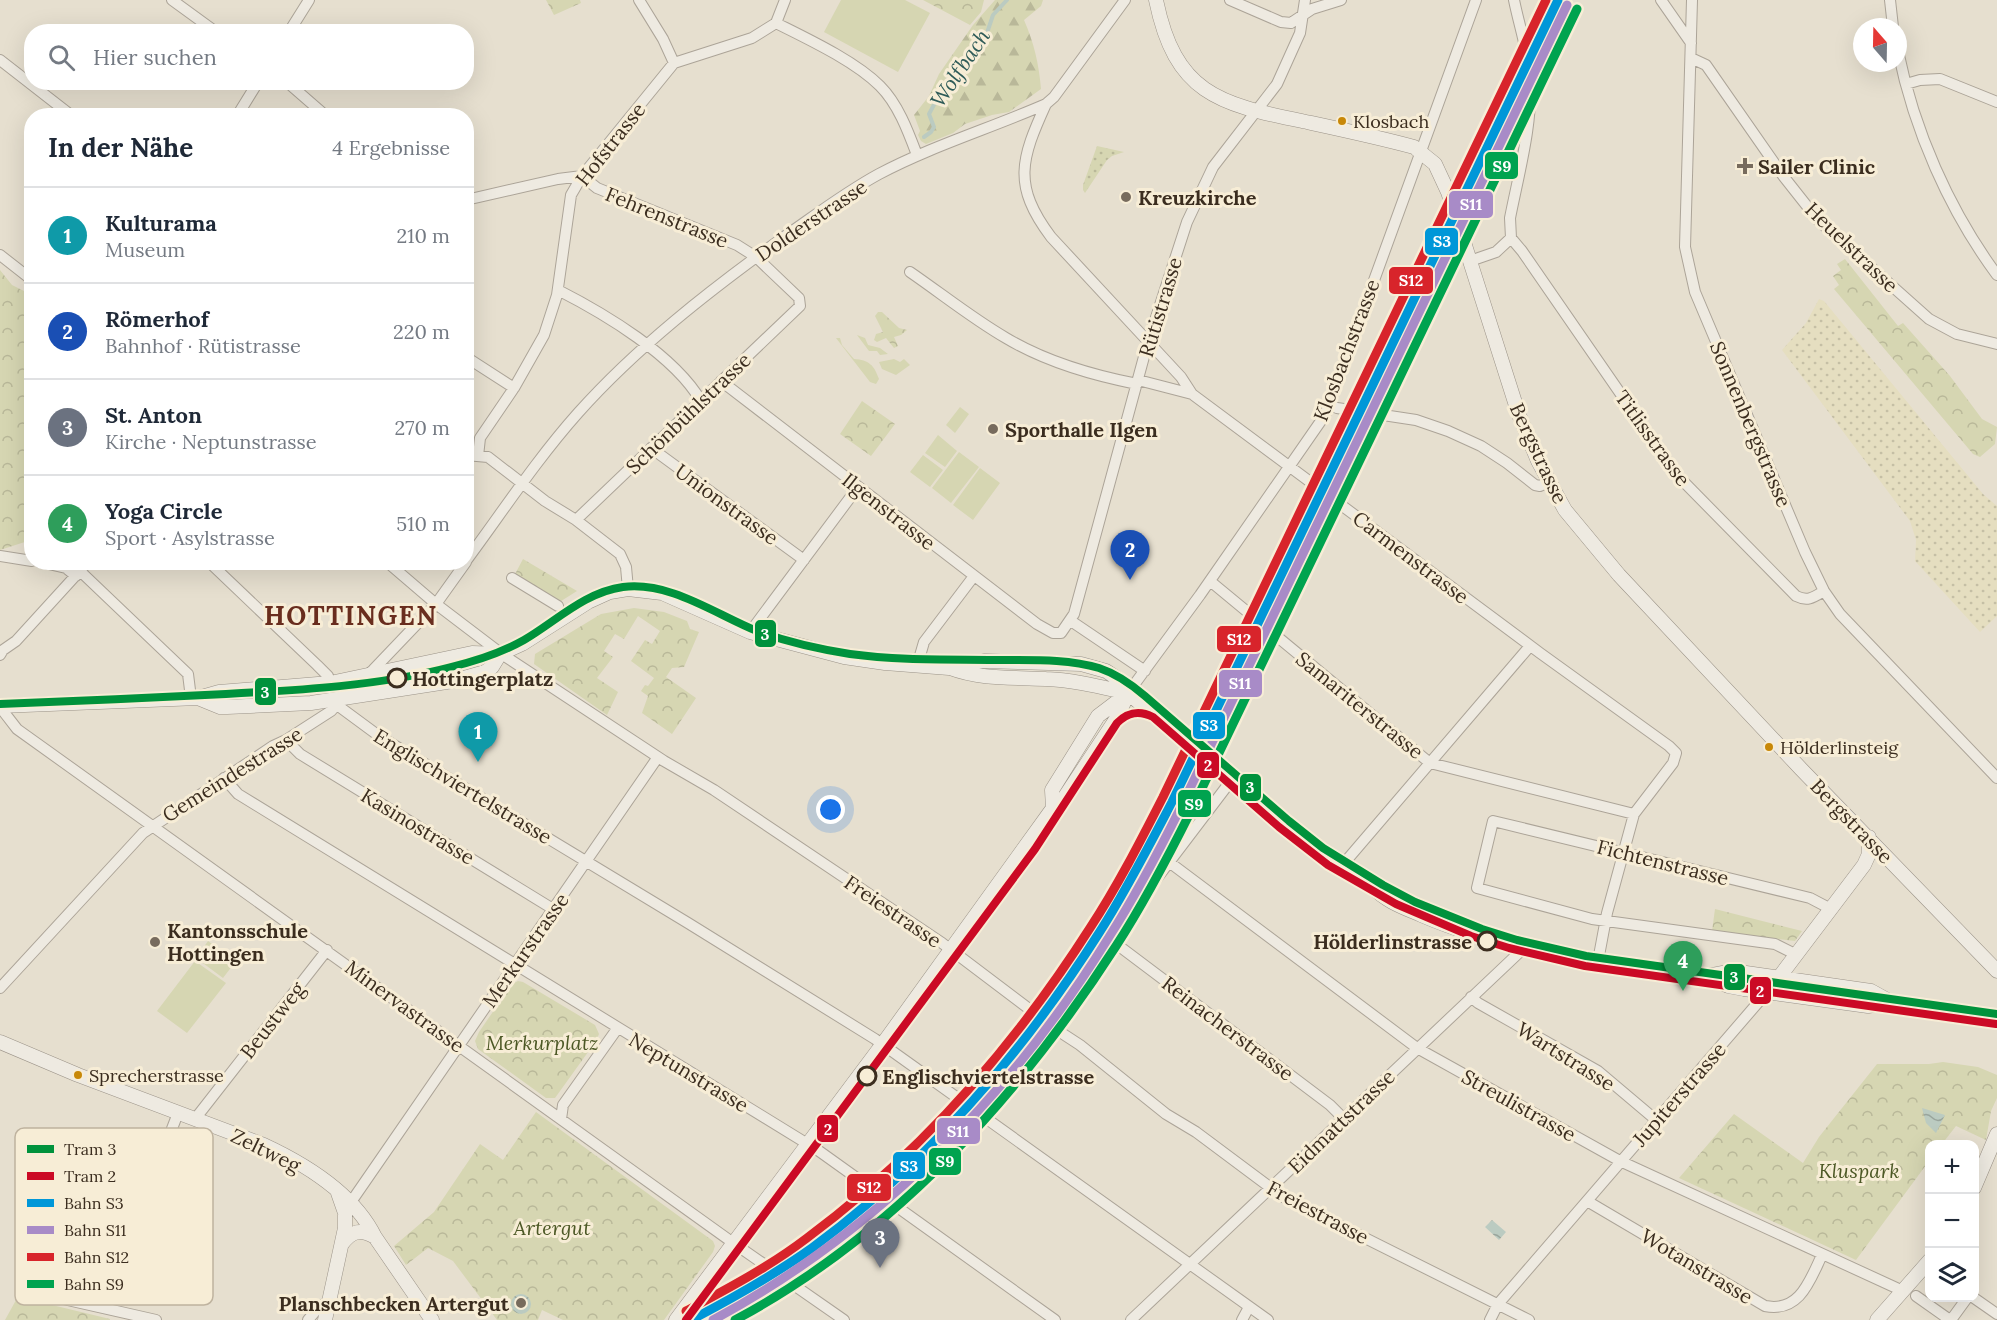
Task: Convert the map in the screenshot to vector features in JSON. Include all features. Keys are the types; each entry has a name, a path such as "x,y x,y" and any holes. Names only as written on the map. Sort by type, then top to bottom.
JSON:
{"main road":[{"path":"1156,0 1165,35 1176,59 1192,79 1206,91 1222,100 1256,111 1354,132 1414,147 1420,151"},
{"name":"Bergstrasse","path":"1420,151 1435,164 1444,183 1519,415 1549,482 1577,526 1619,575 1801,768 1997,970"},
{"path":"0,707 194,698 219,692 295,687 364,678 472,653 500,654 536,636 601,596 628,589 662,593 750,632 844,657 950,668 968,675 984,677 1078,682 1128,693 1230,782 1293,834 1340,868 1391,901 1440,923 1497,943 1598,961 1706,976 1728,986 1868,1006 1891,1002 1997,1017"},
{"path":"194,698 220,707 339,703 389,690 453,681 477,675 492,666 500,654"},
{"name":"Klosbachstrasse","path":"676,1320 732,1242 882,1045 1053,808 1064,798 1112,726 1128,693"},
{"name":"Jupiterstrasse","path":"1767,991 1797,955 1864,865 1869,854 1869,837"},
{"path":"1864,865 1878,863 1894,865"},
{"path":"1706,976 1731,971 1871,992 1891,1002"},
{"name":"Zeltweg","path":"0,1042 278,1152 319,1178 351,1202 432,1320"},
{"path":"1979,1176 1997,1134"},
{"path":"325,1320 345,1228 345,1213 338,1193"},
{"path":"342,1244 347,1237 357,1232 368,1233 375,1237"},
{"path":"1876,1320 1910,1293 1925,1267"}],"street":[{"path":"171,0 205,24"},
{"path":"293,24 309,0"},
{"path":"640,2 663,39 674,63 752,38 776,22 785,0"},
{"name":"Dolderstrasse","path":"522,484 577,415 607,382 647,345 742,266 840,198 879,174 917,155 1046,104 1054,97 1125,0"},
{"path":"1230,0 1283,23 1291,23 1312,9 1341,0"},
{"name":"Rütistrasse","path":"1060,633 1071,621 1148,342 1187,222 1203,186 1226,148 1277,84 1299,33 1305,0"},
{"name":"Klosbachstrasse","path":"1128,693 1210,582 1321,422 1476,0"},
{"path":"1470,261 1496,252 1511,238 1510,218 1531,97 1525,45 1514,0"},
{"path":"1661,0 1691,44"},
{"name":"Sonnenbergstrasse","path":"1692,0 1685,247 1695,292 1805,552 1824,591 1840,614 1997,778"},
{"path":"1890,0 1892,18"},
{"path":"776,22 860,70 880,87 896,106 917,155"},
{"name":"Heuelstrasse","path":"1690,58 1706,66 1784,177 1818,220 1929,319 1957,334 1997,344"},
{"path":"0,60 24,79"},
{"name":"Hofstrasse","path":"478,456 480,438 540,345 555,305 571,195 582,176 674,63"},
{"path":"1903,72 1934,165 1967,229 1997,275"},
{"path":"1906,84 1920,80 1940,79 1997,102"},
{"path":"39,90 62,108"},
{"path":"242,108 253,90"},
{"path":"296,90 317,108"},
{"name":"Carmenstrasse","path":"1046,104 1026,152 1024,182 1038,220 1051,237 1180,377 1192,394 1530,646 1669,746 1676,753 1672,763 1635,814"},
{"path":"474,198 558,179 582,176"},
{"name":"Fehrenstrasse","path":"582,176 597,188 737,245 756,257 799,298 800,306"},
{"name":"Titlisstrasse","path":"1511,238 1677,474 1796,596 1809,599 1824,591"},
{"path":"0,255 24,274"},
{"path":"910,272 1005,338 1061,364 1091,374 1192,394"},
{"path":"558,290 576,299 647,345 694,390 701,401"},
{"name":"Schönbühlstrasse","path":"576,520 800,306"},
{"path":"474,362 514,388"},
{"name":"Ilgenstrasse","path":"721,381 1037,624 1053,633 1060,633"},
{"path":"1329,405 1416,420 1448,431 1481,446 1508,463 1535,485 1540,486 1549,482"},
{"name":"Unionstrasse","path":"651,448 804,560"},
{"path":"474,456 488,458 544,501 576,520 620,554 626,567 628,589"},
{"name":"Gemeindestrasse","path":"474,551 522,484"},
{"path":"750,632 858,487"},
{"path":"0,556 24,560"},
{"path":"70,570 78,574 188,674 194,698"},
{"path":"1,651 16,641 81,570"},
{"path":"216,570 317,665 328,676 330,683"},
{"name":"Freiestrasse","path":"396,570 500,654 658,757 714,790 951,950 1047,1023 1080,1045 1166,1114 1196,1132 1269,1189 1530,1320"},
{"name":"Gemeindestrasse","path":"0,988 152,825 273,746 325,716 436,604 460,570"},
{"path":"916,666 924,642 974,576"},
{"path":"512,579 558,606"},
{"name":"Samariterstrasse","path":"1210,582 1430,763 1635,814"},
{"path":"1071,621 1145,671"},
{"path":"1340,868 1530,646"},
{"name":"Englischviertelstrasse","path":"339,703 379,736 698,929 882,1045 1268,1320"},
{"name":"Minervastrasse","path":"0,707 17,729 843,1320"},
{"name":"Kasinostrasse","path":"286,740 290,747 300,754 553,909"},
{"name":"Merkurstrasse","path":"351,1202 658,757"},
{"name":"Neptunstrasse","path":"224,778 238,794 807,1144 1055,1320"},
{"path":"1047,1023 1230,782"},
{"path":"1598,961 1623,852 1635,814"},
{"name":"Fichtenstrasse","path":"1606,920 1581,916 1477,888 1499,822 1810,898 1831,909"},
{"name":"Streulistrasse","path":"1170,862 1417,1048 1620,1161 1821,1255 1910,1293 1950,1320 1964,1302"},
{"path":"1606,920 1711,937 1775,944 1797,955"},
{"name":"Reinacherstrasse","path":"1111,940 1330,1105 1343,1118"},
{"name":"Eidmattstrasse","path":"1131,1320 1525,947"},
{"name":"Beustweg","path":"195,1119 327,950"},
{"name":"Jupiterstrasse","path":"1490,1320 1498,1304 1767,991"},
{"name":"Wartstrasse","path":"1471,997 1598,1071 1656,1120"},
{"path":"561,1119 563,1105 617,1029"},
{"path":"172,1128 178,1113"},
{"name":"Wotanstrasse","path":"1587,1201 1765,1306 1777,1307 1801,1296 1808,1286 1821,1255"},
{"path":"308,1320 319,1307 330,1301"},
{"path":"1979,1302 1997,1315 1994,1320"},
{"path":"90,1305 156,1320"},
{"path":"1242,1320 1249,1307"}],"shaded area":[{"path":"1819,299 1824,301 1983,494 1997,506 1997,616 1980,632 1915,561 1916,540 1910,521 1782,350 1806,323"}],"green space":[{"path":"546,0 580,0 581,3 554,15"},
{"path":"841,0 905,0 930,13 898,72 824,32"},
{"path":"923,0 984,0 981,12 970,25"},
{"path":"995,0 1043,0 1041,6 1024,20 1036,54 1041,89 1009,112 965,124 953,133 926,144 918,135 920,131 914,115 929,96 939,74 973,25"},
{"path":"1097,146 1124,152 1107,160 1085,193 1083,185"},
{"path":"1845,259 1898,326 1903,323 1950,376 1982,419 1997,427 1995,444 1980,457 1973,454 1834,289 1839,285 1833,276 1841,270 1837,264"},
{"path":"0,270 12,285 24,291 24,542 0,550"},
{"path":"878,312 882,312 899,328 907,330 894,337 898,346 894,348 886,338 877,342 874,340 876,334 883,332 875,316"},
{"path":"857,335 865,338 868,345 880,348 888,354 880,355 877,351 869,351"},
{"path":"836,338 840,338 842,345 854,359 867,362 873,367 879,379 876,384 870,382"},
{"path":"894,359 900,362 904,359 910,365 896,375 882,369 879,362"},
{"path":"862,401 895,424 871,456 840,434"},
{"path":"960,407 969,414 955,433 946,425"},
{"path":"938,435 957,451 945,467 925,453"},
{"path":"959,452 979,467 951,503 932,488"},
{"path":"923,455 943,470 930,487 910,472"},
{"path":"980,468 1000,483 973,520 953,505"},
{"path":"523,559 577,591 558,603 514,576"},
{"path":"634,608 664,612 687,621 690,629 699,632 684,667 672,668 666,677 696,698 672,734 642,713 648,696 641,691 654,678 631,661 645,640 652,644 660,631 638,616 624,639 615,634 604,651 613,657 597,678 618,692 607,715 534,664 535,654 601,614"},
{"path":"1715,909 1802,931 1795,941 1712,931"},
{"path":"208,941 236,961 223,978 196,958"},
{"path":"195,961 226,983 187,1033 157,1011"},
{"name":"Merkurplatz","path":"518,981 595,1025 599,1034 555,1098 546,1098 478,1049 475,1041 512,984"},
{"name":"Kluspark","path":"1943,1062 1978,1067 1997,1075 1997,1098 1991,1111 1986,1140 1956,1126 1945,1140 1925,1140 1925,1166 1856,1260 1679,1178 1734,1114 1803,1163 1819,1137 1877,1064"},
{"name":"Artergut","path":"536,1112 713,1241 715,1246 713,1252 664,1320 563,1320 542,1310 538,1320 497,1320 453,1261 428,1248 406,1265 394,1246 434,1212 480,1144 503,1160"},
{"path":"15,1302 15,1305 52,1305 110,1319 110,1320 5,1320"}],"water":[{"path":"1922,1108 1945,1115 1936,1133 1926,1123"},
{"path":"1492,1220 1506,1232 1499,1240 1485,1227"},
{"name":"Planschbecken Artergut","path":"521,1294 528,1297 531,1304 528,1311 521,1314 514,1311 511,1304 514,1297"}],"waterway":[{"name":"Wolfbach","path":"924,137 934,127 929,114 949,77 978,40 987,33 993,15 1007,0"}],"tram line":[{"name":"3","path":"0,704 283,691 396,679 460,665 497,653 524,640 583,601 609,590 641,586 692,600 757,631 791,642 838,652 908,659 1052,661 1076,663 1106,670 1140,692 1323,848 1415,902 1482,929 1517,940 1586,956 1997,1014"},
{"name":"2","path":"686,1320 1035,849 1117,723 1125,716 1134,713 1143,713 1153,717 1279,827 1328,865 1396,904 1471,936 1509,948 1585,966 1996,1024"}],"rail line":[{"name":"S12","path":"686,1311 793,1249 888,1171 926,1134 997,1056 1030,1015 1090,928 1119,880 1163,797 1546,0"},
{"name":"S3","path":"691,1320 798,1258 895,1180 970,1104 1005,1063 1070,978 1128,885 1172,802 1558,0"},
{"name":"S11","path":"713,1320 773,1285 830,1245 885,1202 936,1155 1029,1051 1071,995 1109,937 1147,873 1181,807 1567,5"},
{"name":"S9","path":"735,1320 793,1286 848,1247 900,1204 949,1157 1038,1055 1079,1001 1116,946 1155,880 1191,811 1577,9"}],"place":[{"name":"Klosbach","path":"1342,121"},
{"name":"Sailer Clinic","path":"1745,166"},
{"name":"Kreuzkirche","path":"1126,197"},
{"name":"Sporthalle Ilgen","path":"993,429"},
{"name":"Römerhof","path":"1130,580"},
{"name":"Hottingerplatz","path":"397,678"},
{"name":"Hölderlinsteig","path":"1769,747"},
{"name":"Kulturama","path":"478,762"},
{"name":"Hölderlinstrasse","path":"1487,941"},
{"name":"Kantonsschule Hottingen","path":"155,942"},
{"name":"Yoga Circle","path":"1683,991"},
{"name":"Sprecherstrasse","path":"78,1075"},
{"name":"Englischviertelstrasse","path":"867,1076"},
{"name":"St. Anton","path":"880,1268"},
{"name":"Planschbecken Artergut","path":"521,1303"}],"district":[{"name":"HOTTINGEN","path":"351,615"}]}
